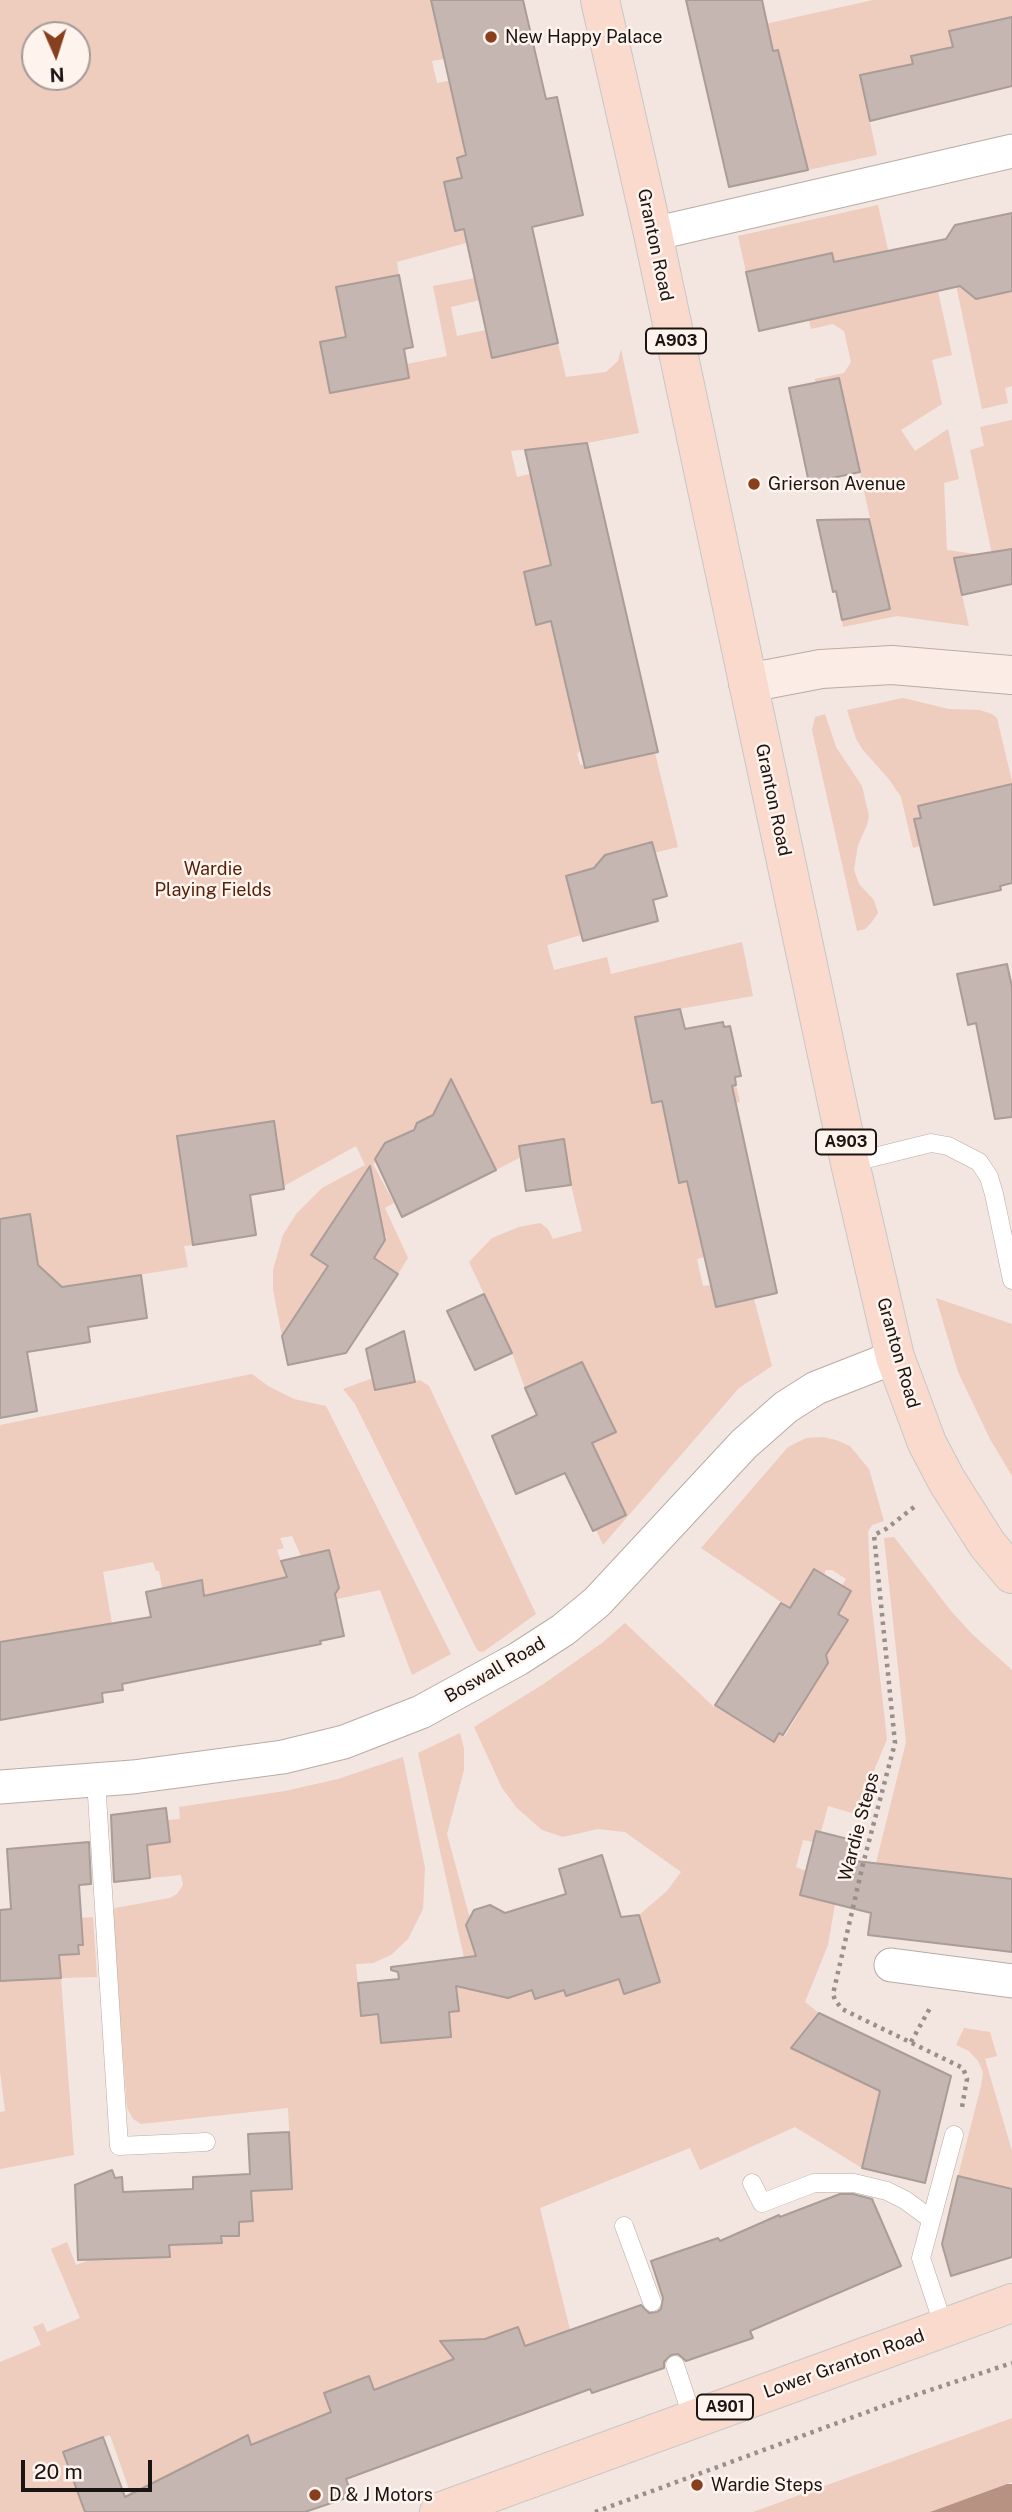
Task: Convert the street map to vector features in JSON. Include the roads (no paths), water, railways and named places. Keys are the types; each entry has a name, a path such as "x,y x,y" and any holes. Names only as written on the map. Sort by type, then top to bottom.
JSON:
{"main road":[{"name":"Granton Road","path":"600,0 653,234 850,1163 895,1357 927,1443 947,1481 987,1544 1012,1574"},
{"name":"Lower Granton Road","path":"439,2512 1012,2303"}],"street":[{"path":"653,234 1012,151"},
{"path":"748,683 821,669 892,665 1012,675"},
{"name":"Boswall Road","path":"0,1787 201,1770 313,1751 421,1712 473,1685 563,1630 597,1602 708,1482 775,1415 816,1388 895,1357"},
{"path":"891,1965 1012,1981"}],"lane":[{"path":"850,1163 931,1143 948,1146 979,1162 989,1177 1009,1255 1012,1280"},
{"path":"96,1780 118,2146 206,2142"},
{"path":"944,2327 921,2258 954,2135"},
{"path":"752,2183 762,2203 814,2183 854,2183 896,2196 931,2219"},
{"path":"624,2225 652,2302"},
{"path":"675,2365 694,2418"}],"place":[{"name":"New Happy Palace","path":"491,37"},
{"name":"Grierson Avenue","path":"754,484"},
{"name":"Wardie Steps","path":"697,2485"},
{"name":"D & J Motors","path":"315,2495"}],"park label":[{"name":"Wardie Playing Fields","path":"213,879"}]}
